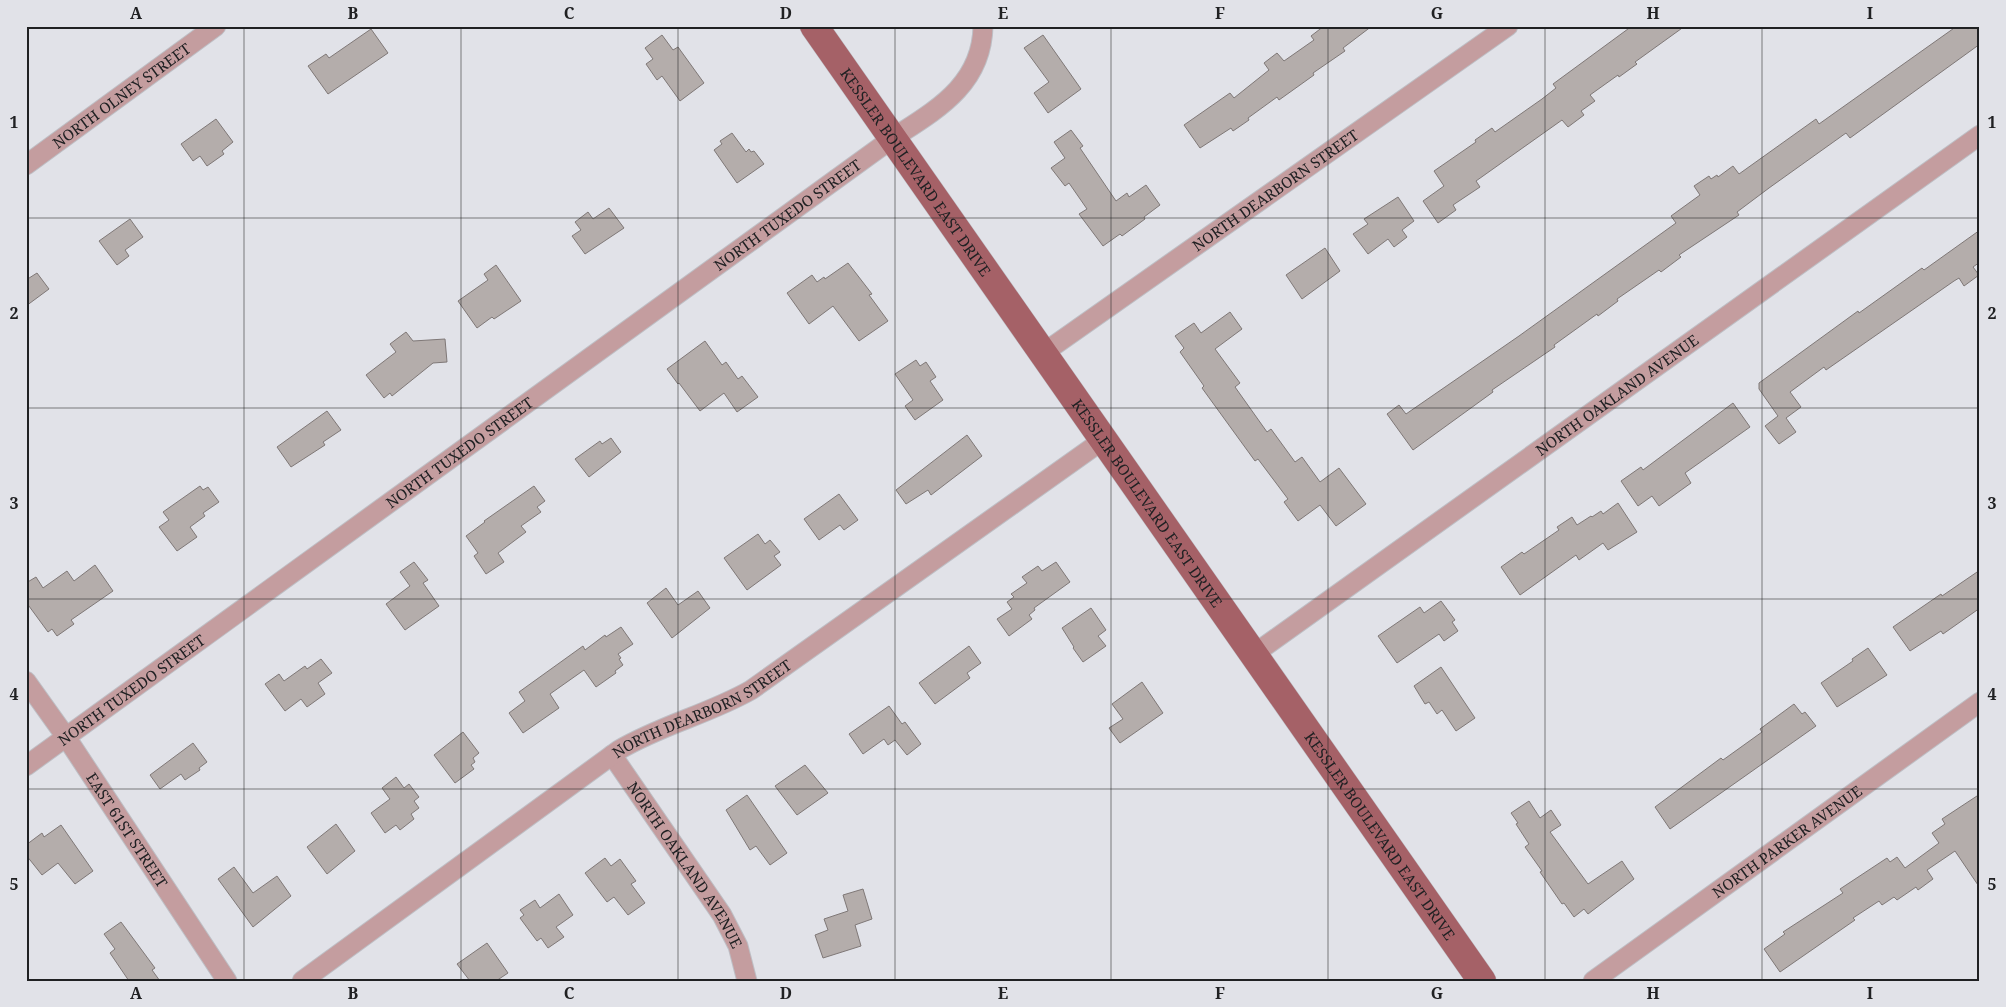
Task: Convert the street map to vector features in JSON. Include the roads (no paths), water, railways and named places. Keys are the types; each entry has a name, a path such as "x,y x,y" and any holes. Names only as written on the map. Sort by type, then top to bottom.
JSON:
{"main road":[{"name":"KESSLER BOULEVARD EAST DRIVE","path":"814,26 1482,981"}],"street":[{"name":"NORTH OLNEY STREET","path":"26,165 216,26"},
{"name":"NORTH TUXEDO STREET","path":"26,766 893,138 941,106 960,88 978,57 983,26"},
{"name":"NORTH DEARBORN STREET","path":"1042,354 1508,26"},
{"name":"NORTH OAKLAND AVENUE","path":"1254,654 1980,135"},
{"name":"NORTH DEARBORN STREET","path":"302,981 612,755 650,733 726,703 751,690 1103,440"},
{"name":"EAST 61ST STREET","path":"26,681 66,737 227,981"},
{"name":"NORTH PARKER AVENUE","path":"1593,981 1980,702"},
{"name":"NORTH OAKLAND AVENUE","path":"612,755 722,915 738,946 747,981"}]}
